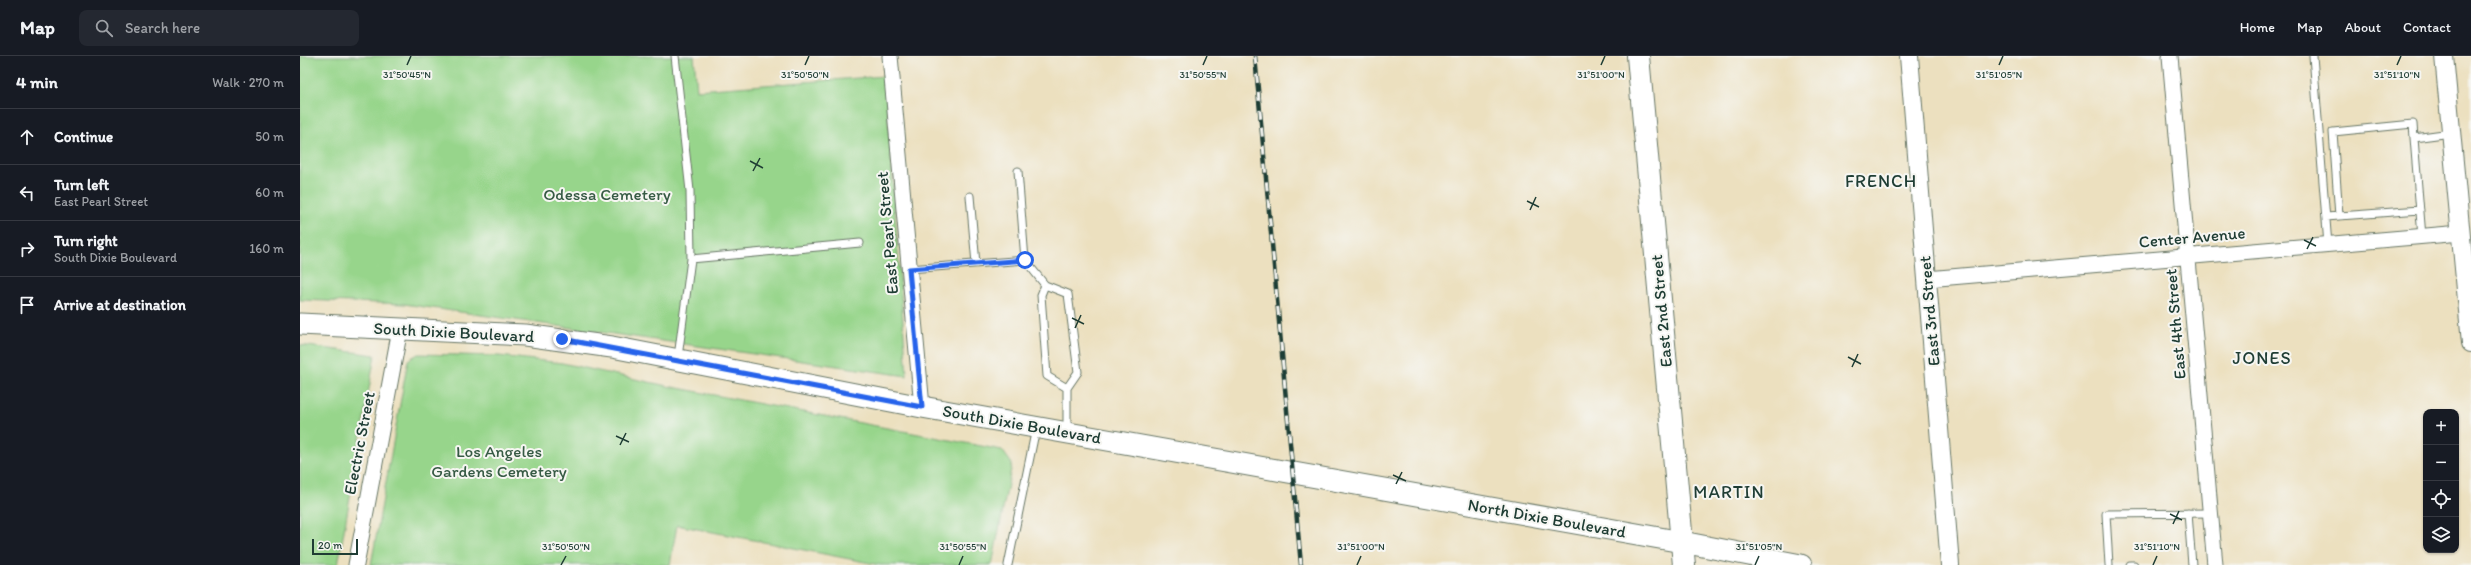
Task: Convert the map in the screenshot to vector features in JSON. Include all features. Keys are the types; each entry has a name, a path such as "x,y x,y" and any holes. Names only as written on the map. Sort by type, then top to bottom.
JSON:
{"main road":[{"name":"East 2nd Street","path":"1638,56 1684,565"},
{"name":"South Dixie Boulevard","path":"300,324 562,339 922,407 1293,472"},
{"name":"North Dixie Boulevard","path":"1293,472 1801,565"}],"street":[{"name":"East Pearl Street","path":"890,56 922,407"},
{"name":"East 3rd Street","path":"1909,56 1950,565"},
{"name":"East 4th Street","path":"2170,56 2215,565"},
{"path":"2444,56 2471,343"},
{"name":"Center Avenue","path":"1927,278 2461,233"},
{"name":"Electric Street","path":"356,565 400,329"}],"lane":[{"path":"675,56 690,191 691,259 677,360"},
{"path":"2313,56 2328,245"},
{"path":"2319,134 2413,124 2422,237"},
{"path":"2333,132 2339,216"},
{"path":"2414,138 2451,133"},
{"path":"1018,172 1025,260 1045,285 1068,294 1078,372 1067,388 1067,432"},
{"path":"970,196 976,264"},
{"path":"2326,217 2420,210"},
{"path":"691,259 860,243"},
{"path":"909,269 1025,260"},
{"path":"1045,285 1041,296 1047,376 1067,388"},
{"path":"1008,565 1036,427"},
{"path":"2188,513 2192,565"},
{"path":"2109,565 2106,514 2211,513"}],"green space":[{"name":"Odessa Cemetery","path":"300,56 694,56 697,90 885,76 907,376 404,304 300,300"},
{"path":"300,345 375,355 338,565 300,565"},
{"name":"Los Angeles Gardens Cemetery","path":"418,354 499,356 562,363 667,386 1002,450 1012,464 992,565 880,565 677,525 670,565 371,565 408,360"}],"railway":[{"path":"1255,56 1301,565"}],"district":[{"name":"FRENCH","path":"1881,181"},
{"name":"JONES","path":"2262,358"},
{"name":"MARTIN","path":"1729,492"}],"route":[{"path":"562,339 612,347 922,407 909,269 1025,260"}]}
